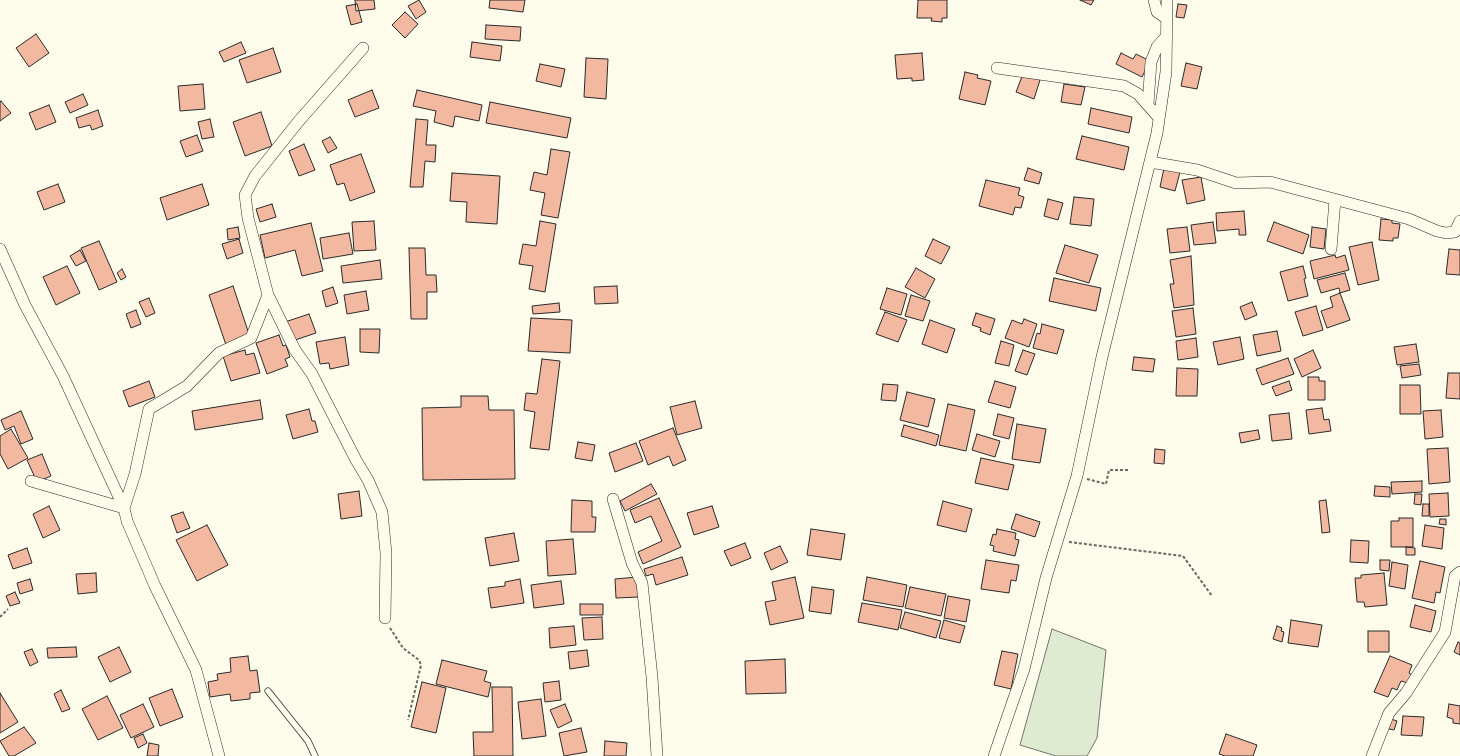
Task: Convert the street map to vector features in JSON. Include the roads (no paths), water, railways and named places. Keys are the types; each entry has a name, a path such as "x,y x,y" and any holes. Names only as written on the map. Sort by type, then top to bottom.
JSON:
{"street":[{"path":"1154,0 1157,12 1166,18"},
{"path":"994,756 1024,669 1058,540 1077,476 1102,357 1150,162 1166,72 1165,38 1167,0"},
{"path":"1148,104 1151,62 1157,47 1165,38"},
{"path":"363,48 298,122 255,176 245,195 248,218 268,295 295,350 312,374 356,460 368,480 382,512 386,553 385,618"},
{"path":"997,68 1124,86 1138,94 1159,118"},
{"path":"1150,162 1197,170 1236,183 1270,182 1409,219 1437,231 1446,233 1455,232 1460,221"},
{"path":"1331,250 1336,200"},
{"path":"0,249 25,305 64,376 124,508 127,521 155,586 196,670 219,756"},
{"path":"124,508 135,474 149,410 187,386 219,353 251,338 268,295"},
{"path":"31,481 124,508"},
{"path":"613,499 632,563 642,583 652,677 657,756"},
{"path":"1372,756 1388,713 1406,693 1445,632 1455,576 1460,572"}],"lane":[{"path":"268,691 308,740 315,756"}]}
